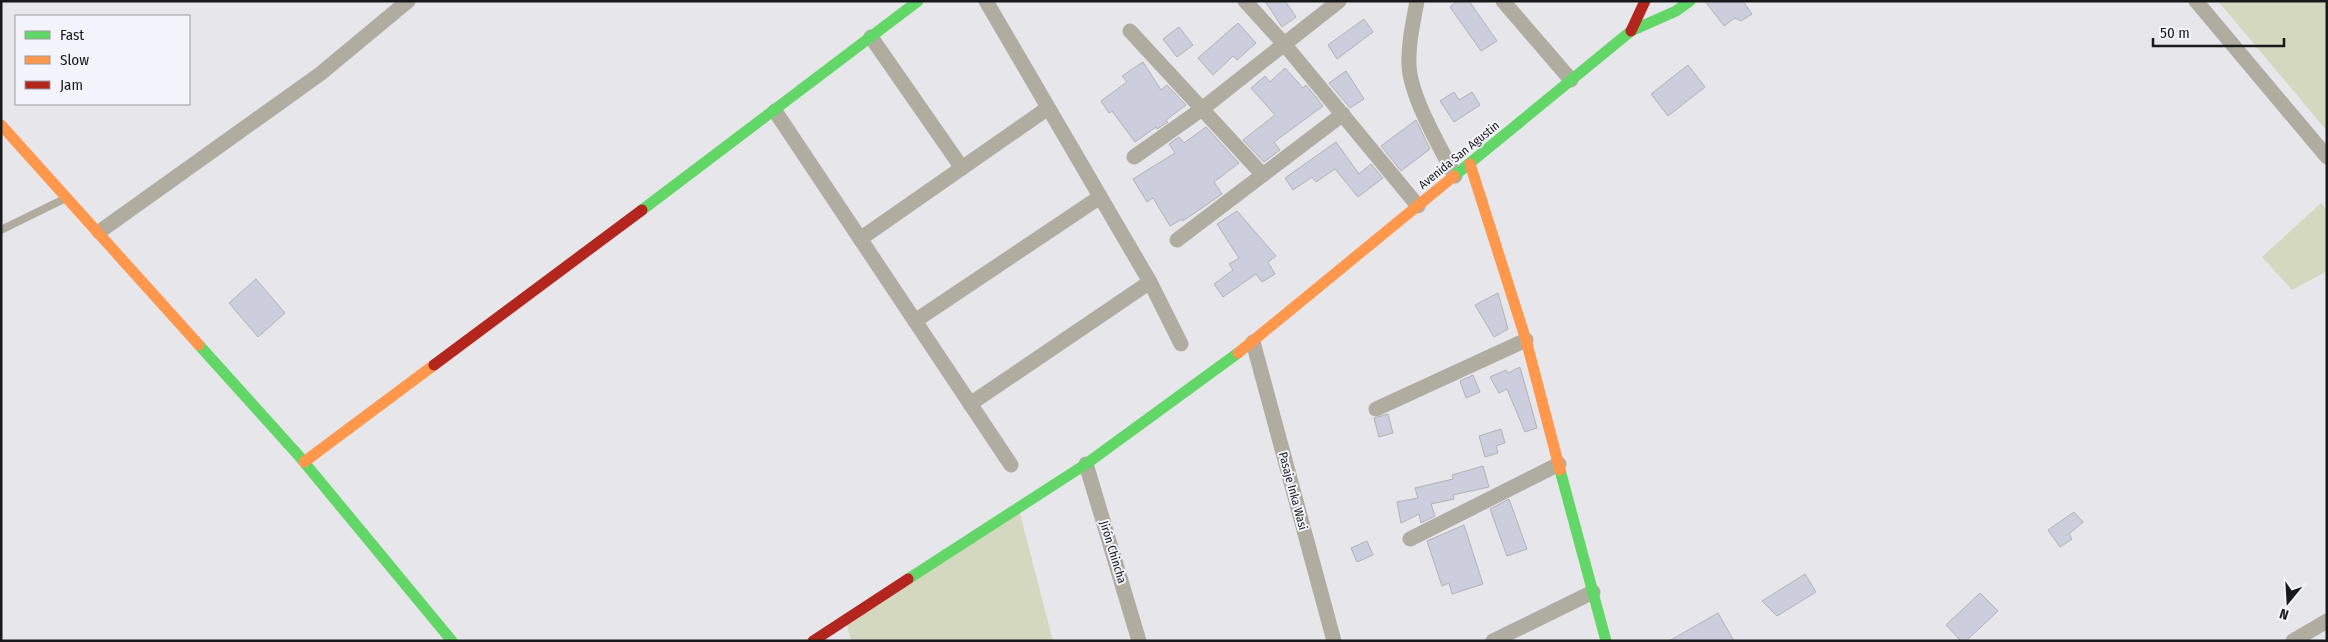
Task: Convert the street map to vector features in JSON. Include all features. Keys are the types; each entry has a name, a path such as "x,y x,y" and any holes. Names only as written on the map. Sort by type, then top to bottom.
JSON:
{"street":[{"path":"99,232 320,74 408,1"},
{"path":"304,462 775,111 918,1"},
{"path":"986,1 1150,282 1181,344"},
{"path":"1245,1 1285,45 1418,206"},
{"path":"1134,157 1202,109 1339,1"},
{"path":"1417,1 1409,46 1409,68 1417,97 1454,176"},
{"path":"1504,1 1571,80"},
{"path":"1631,31 1645,1"},
{"name":"Avenida San Agustin","path":"813,641 1086,464 1253,342 1631,31 1670,6 1690,1"},
{"path":"2196,1 2327,157"},
{"path":"1130,31 1263,175"},
{"path":"871,37 962,168"},
{"path":"860,239 1048,108"},
{"path":"775,111 1011,465"},
{"path":"1177,240 1343,114"},
{"path":"1,125 68,197 304,462 452,641"},
{"path":"1470,164 1526,340 1606,641"},
{"path":"915,321 1100,197"},
{"path":"970,404 1150,282"},
{"path":"1376,409 1526,340"},
{"name":"Pasaje Inka Wasi","path":"1253,342 1334,641"},
{"name":"Jirón Chincha","path":"1086,464 1139,641"},
{"path":"1410,539 1559,464"},
{"path":"1493,641 1593,592"},
{"path":"2294,641 2327,621"}],"lane":[{"path":"1,230 68,197"}],"green space":[{"path":"2218,1 2327,1 2327,131"},
{"path":"2321,203 2327,211 2327,271 2292,290 2262,257"},
{"path":"1018,506 1053,641 851,641 846,620"}],"building":[{"path":"1265,1 1285,1 1296,17 1282,27"},
{"path":"1457,1 1469,1 1497,41 1481,51 1450,7"},
{"path":"1705,1 1743,1 1752,14 1741,21 1735,18 1724,26"},
{"path":"1364,19 1373,32 1337,59 1328,45"},
{"path":"1238,23 1256,43 1237,60 1233,56 1213,75 1198,58"},
{"path":"1179,27 1193,45 1177,57 1163,39"},
{"path":"1143,62 1161,90 1167,85 1186,105 1166,120 1168,122 1157,129 1156,127 1135,142 1112,111 1109,113 1101,101 1127,82 1122,76"},
{"path":"1688,65 1705,87 1668,116 1651,94"},
{"path":"1285,68 1303,88 1306,85 1323,106 1274,142 1280,150 1264,162 1243,140 1275,115 1251,88 1265,76 1270,82"},
{"path":"1346,71 1364,99 1350,108 1329,83"},
{"path":"1454,92 1459,100 1472,92 1480,105 1454,122 1440,101"},
{"path":"1416,120 1430,149 1401,171 1381,146"},
{"path":"1206,127 1239,163 1214,182 1222,194 1183,221 1182,219 1170,226 1153,198 1147,202 1133,179 1175,153 1169,144 1179,137 1184,143"},
{"path":"1336,142 1359,174 1371,164 1383,178 1358,197 1335,169 1316,182 1312,177 1293,190 1285,178"},
{"path":"1237,211 1276,256 1268,262 1275,274 1262,282 1256,274 1223,297 1214,284 1233,270 1229,264 1239,258 1217,224"},
{"path":"256,279 285,313 258,337 229,303"},
{"path":"1498,293 1508,329 1494,337 1475,305"},
{"path":"1520,367 1537,428 1525,432 1507,389 1499,393 1490,377 1506,370 1508,373"},
{"path":"1473,375 1480,392 1466,398 1460,381"},
{"path":"1388,414 1393,433 1379,437 1374,418"},
{"path":"1501,429 1505,443 1496,446 1498,453 1485,457 1479,436"},
{"path":"1483,466 1489,487 1453,495 1454,499 1431,504 1435,516 1421,523 1419,514 1401,523 1397,502 1418,498 1415,488 1453,479 1452,475"},
{"path":"1509,499 1527,549 1507,556 1490,509"},
{"path":"2074,512 2083,522 2069,534 2072,539 2060,547 2048,530"},
{"path":"1464,525 1483,584 1452,594 1449,583 1442,586 1427,541"},
{"path":"1367,541 1373,555 1357,562 1351,548"},
{"path":"1805,574 1816,592 1777,616 1762,601"},
{"path":"1980,593 1998,611 1966,641 1961,641 1946,625"},
{"path":"1718,613 1734,641 1669,641"}],"traffic: fast":[{"path":"642,210 918,1"},
{"path":"1454,176 1631,31 1676,11 1690,1"},
{"path":"199,345 299,456 452,641"},
{"path":"908,579 1086,464 1238,353"},
{"path":"1560,470 1606,641"}],"traffic: slow":[{"path":"1,125 199,345"},
{"path":"1470,164 1526,340 1560,470"},
{"path":"1238,353 1454,176"},
{"path":"304,462 434,365"}],"traffic: jam":[{"path":"1631,31 1645,1"},
{"path":"434,365 642,210"},
{"path":"813,641 908,579"}]}
